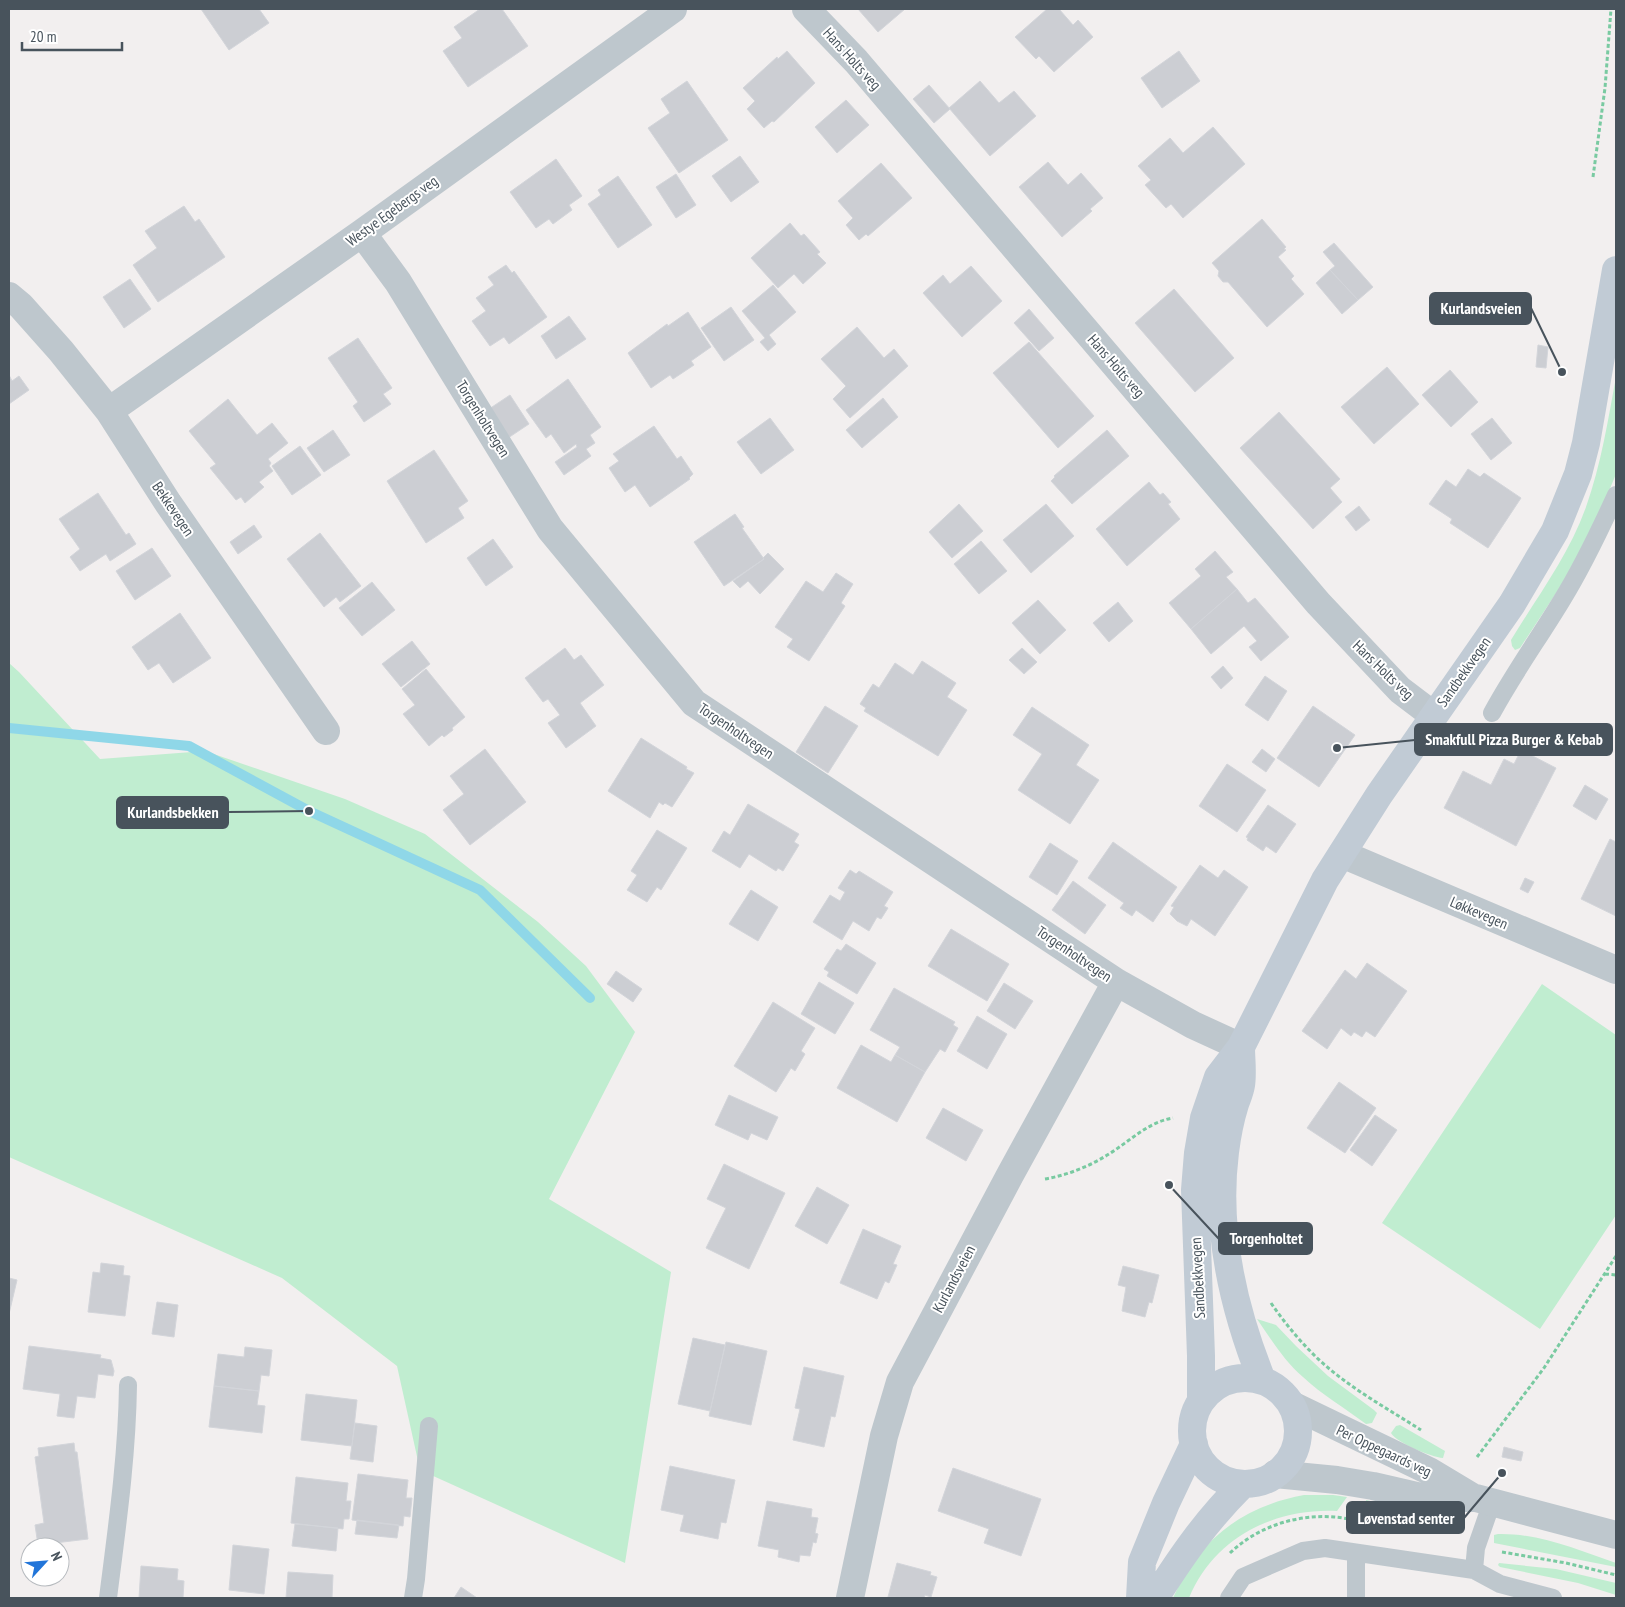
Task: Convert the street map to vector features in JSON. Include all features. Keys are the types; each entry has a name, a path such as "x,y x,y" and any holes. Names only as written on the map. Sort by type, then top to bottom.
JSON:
{"main road":[{"name":"Sandbekkvegen","path":"1202,1401 1195,1190 1198,1153 1204,1118 1218,1077 1241,1047 1303,922 1326,880 1378,795 1512,604 1554,531 1578,474 1586,443 1616,270"},
{"name":"Sandbekkvegen","path":"1241,1047 1241,1084 1229,1128 1225,1154 1222,1191 1223,1232 1228,1270 1237,1310 1262,1380"},
{"path":"1245,1378 1262,1380 1284,1394 1292,1405 1297,1420 1298,1436 1295,1450 1286,1464 1265,1480 1243,1484 1230,1481 1218,1476 1207,1467 1199,1456 1194,1444 1193,1421 1202,1401 1214,1388 1228,1380 1245,1378"},
{"path":"1140,1598 1142,1562 1166,1503 1194,1444"},
{"path":"1155,1598 1201,1529 1243,1484"}],"street":[{"name":"Westye Egebergs veg","path":"110,411 362,233 673,9"},
{"name":"Hans Holts veg","path":"806,9 856,61 1318,603 1400,690 1433,715"},
{"name":"Torgenholtvegen","path":"362,233 398,282 550,529 694,703 1116,982 1193,1025 1241,1047"},
{"name":"Bekkevegen","path":"9,296 21,306 56,345 110,411 168,503 326,731"},
{"name":"Løkkevegen","path":"1342,854 1616,970"},
{"name":"Kurlandsveien","path":"850,1598 884,1436 900,1382 1010,1175 1116,982"},
{"name":"Per Oppegaards veg","path":"1292,1405 1429,1471 1484,1500"},
{"name":"Per Oppegaards veg","path":"1275,1474 1337,1480 1425,1498 1484,1500 1616,1535"}],"lane":[{"path":"1492,713 1506,687 1562,600 1589,551 1616,494"},
{"path":"108,1598 120,1499 127,1424 128,1385"},
{"path":"413,1598 429,1426"},
{"path":"1474,1570 1484,1500"},
{"path":"1229,1598 1244,1577 1304,1551 1325,1548 1474,1570 1500,1591 1553,1598"},
{"path":"1356,1553 1356,1598"}],"path":[{"path":"1593,178 1605,88 1611,9"},
{"path":"1010,1175 1033,1181 1060,1176 1088,1166 1110,1154 1152,1124 1170,1118 1186,1116 1204,1118"},
{"path":"1477,1456 1544,1368 1616,1256"},
{"path":"1605,1274 1616,1275"},
{"path":"1270,1302 1300,1340 1330,1368 1365,1394 1424,1432"}],"green space":[{"path":"1616,377 1616,474 1597,520 1562,584 1520,648 1515,650 1511,640 1562,559 1586,507 1600,459"},
{"path":"9,663 100,759 205,751 345,799 425,834 538,922 586,966 635,1032 549,1199 671,1272 625,1563 420,1470 397,1366 282,1278 9,1157"},
{"path":"1542,984 1616,1035 1616,1215 1540,1329 1382,1223"},
{"path":"1257,1319 1276,1325 1328,1376 1374,1410 1377,1413 1372,1423 1366,1424 1310,1384 1284,1357"},
{"path":"1400,1425 1445,1451 1443,1458 1415,1449 1394,1437 1391,1433 1396,1426"},
{"path":"1304,1495 1347,1497 1337,1511 1313,1511 1290,1515 1269,1521 1248,1531 1230,1543 1214,1559 1200,1577 1189,1598 1173,1598 1183,1577 1195,1559 1225,1529 1242,1517 1261,1508 1282,1500"},
{"path":"1366,1500 1423,1513 1433,1519 1434,1532 1370,1517"},
{"path":"1494,1535 1528,1536 1558,1543 1616,1563 1616,1567 1494,1543"},
{"path":"1499,1563 1556,1569 1616,1583 1616,1595 1578,1583 1500,1567"}],"building":[{"path":"201,9 259,9 269,23 229,50"},
{"path":"480,9 502,9 528,46 468,87 443,51 462,38 454,27"},
{"path":"858,9 905,9 878,32"},
{"path":"1047,9 1059,9 1073,25 1078,20 1093,37 1054,72 1039,56 1036,59 1015,37"},
{"path":"787,51 815,83 774,122 772,121 764,128 747,109 755,101 743,88 777,57 778,59"},
{"path":"1179,51 1200,81 1162,108 1141,78"},
{"path":"687,81 728,140 679,173 648,128 670,113 661,99"},
{"path":"980,81 999,103 1014,91 1036,116 990,156 949,108"},
{"path":"929,85 950,109 934,123 913,99"},
{"path":"846,100 869,125 837,153 815,127"},
{"path":"1213,127 1245,164 1183,218 1171,204 1166,208 1145,185 1151,180 1138,166 1170,138 1183,153"},
{"path":"740,156 759,182 731,202 712,176"},
{"path":"556,159 582,196 569,205 572,210 553,224 549,219 536,228 510,192"},
{"path":"1048,162 1068,185 1081,173 1103,198 1090,209 1092,211 1062,237 1019,187"},
{"path":"881,163 912,198 868,236 866,234 859,240 846,225 853,218 838,201"},
{"path":"676,174 696,205 676,218 656,187"},
{"path":"618,176 652,225 618,248 588,204 601,195 598,190"},
{"path":"184,206 195,222 199,219 225,257 158,302 133,265 157,248 145,231"},
{"path":"1262,219 1286,247 1284,249 1286,250 1278,257 1294,276 1291,279 1304,294 1267,327 1228,282 1223,282 1218,276 1219,271 1212,263"},
{"path":"790,223 801,236 804,234 820,252 817,254 826,263 803,284 794,274 778,288 751,258"},
{"path":"1334,243 1373,287 1358,300 1330,270 1335,266 1323,252"},
{"path":"506,265 512,273 514,271 547,317 509,344 504,337 490,346 472,321 486,311 476,298 494,285 488,277"},
{"path":"971,266 1002,301 962,337 923,293 943,275 950,284"},
{"path":"1330,270 1358,300 1342,314 1316,283"},
{"path":"130,279 151,309 124,328 103,297"},
{"path":"773,285 796,312 769,335 776,344 768,351 760,342 765,338 742,311"},
{"path":"1174,289 1234,358 1195,392 1135,323"},
{"path":"731,307 754,340 724,361 701,328"},
{"path":"1029,309 1054,338 1039,351 1014,323"},
{"path":"688,312 711,347 691,361 694,365 673,379 670,375 651,388 628,353 667,324 668,326"},
{"path":"569,316 586,339 556,359 541,336"},
{"path":"857,327 884,358 894,349 908,366 850,418 833,399 846,386 821,359"},
{"path":"358,338 392,388 383,394 391,404 364,422 353,406 358,402 328,358"},
{"path":"1029,342 1094,416 1058,448 993,373"},
{"path":"1538,345 1548,347 1546,368 1536,367"},
{"path":"1387,367 1419,404 1374,444 1341,407"},
{"path":"1450,370 1478,402 1451,427 1422,395"},
{"path":"9,375 12,381 19,376 29,390 9,404"},
{"path":"568,379 601,427 590,435 595,443 586,449 591,456 564,475 555,462 577,447 576,444 564,453 551,434 546,438 526,410"},
{"path":"510,395 529,424 508,438 489,409"},
{"path":"883,398 898,417 862,448 846,430"},
{"path":"228,399 257,435 272,423 288,443 268,459 271,463 269,466 273,471 259,482 264,487 245,503 241,497 236,500 210,468 216,464 189,431"},
{"path":"1279,412 1340,479 1330,488 1342,502 1313,529 1240,448"},
{"path":"770,418 794,450 761,474 737,442"},
{"path":"1492,418 1512,443 1491,460 1471,434"},
{"path":"654,426 677,459 681,456 693,474 690,479 650,507 635,485 625,492 609,468 619,461 613,454"},
{"path":"333,430 350,455 324,472 307,448"},
{"path":"1107,430 1129,456 1072,504 1051,481 1054,476"},
{"path":"300,446 321,475 292,495 272,466"},
{"path":"434,450 468,501 458,508 464,518 426,543 387,481"},
{"path":"1468,469 1480,477 1484,473 1521,498 1488,548 1450,523 1452,519 1429,504 1446,480 1456,487"},
{"path":"1149,482 1160,495 1163,493 1171,502 1168,504 1180,519 1127,566 1096,529"},
{"path":"98,493 126,535 129,533 136,544 110,561 106,554 80,571 70,557 80,549 59,519"},
{"path":"959,504 983,531 952,558 929,532"},
{"path":"1046,504 1074,536 1031,573 1003,540"},
{"path":"1359,506 1370,520 1356,531 1345,517"},
{"path":"735,514 744,527 742,528 764,559 724,586 694,542"},
{"path":"254,525 262,537 238,554 230,542"},
{"path":"320,533 361,586 340,602 336,597 324,607 287,559"},
{"path":"493,539 513,567 486,586 467,558"},
{"path":"981,541 1007,571 979,594 954,564"},
{"path":"152,548 171,576 135,600 116,571"},
{"path":"1215,551 1233,572 1226,577 1237,589 1191,629 1169,603 1201,576 1195,569"},
{"path":"768,553 784,569 760,594 748,581 740,588 733,581 764,559"},
{"path":"836,573 853,584 841,603 845,606 809,661 787,647 793,639 775,627 806,581 823,592"},
{"path":"372,582 395,610 362,636 339,608"},
{"path":"1237,589 1248,603 1255,598 1289,637 1261,661 1249,647 1257,641 1244,626 1211,654 1191,629"},
{"path":"1038,600 1066,630 1040,654 1012,623"},
{"path":"1118,602 1133,621 1109,642 1093,623"},
{"path":"180,613 211,658 173,683 159,663 148,670 132,647"},
{"path":"412,641 430,664 401,687 382,664"},
{"path":"565,648 574,660 581,655 604,685 580,703 596,726 566,748 548,723 560,715 548,699 543,702 525,678"},
{"path":"1022,648 1037,662 1024,674 1009,660"},
{"path":"922,661 956,683 947,697 967,710 938,756 864,711 866,708 860,704 873,684 879,688 895,663 913,675"},
{"path":"1223,666 1233,678 1221,689 1211,677"},
{"path":"426,669 465,717 452,728 453,730 444,737 442,735 429,746 403,714 415,705 402,689"},
{"path":"1265,676 1287,691 1268,721 1245,705"},
{"path":"825,706 858,726 828,773 796,752"},
{"path":"1313,706 1355,735 1319,787 1277,758"},
{"path":"1032,707 1089,745 1076,765 1099,780 1070,824 1018,790 1042,754 1013,735"},
{"path":"641,738 694,773 672,807 659,802 650,818 608,791"},
{"path":"485,749 526,802 470,845 443,810 464,794 450,776"},
{"path":"1262,749 1275,759 1266,772 1252,762"},
{"path":"1521,750 1556,768 1516,846 1444,808 1463,771 1491,785 1504,759 1514,764"},
{"path":"1227,764 1266,790 1237,832 1199,806"},
{"path":"1585,785 1608,799 1596,820 1573,806"},
{"path":"748,804 799,834 794,842 799,845 783,871 778,868 776,871 749,854 740,868 712,851 724,831 730,835"},
{"path":"1268,805 1296,824 1276,853 1266,846 1263,851 1247,840 1248,838 1246,837"},
{"path":"657,830 687,848 661,890 657,887 647,902 627,890 637,875 631,871"},
{"path":"1610,839 1616,842 1616,916 1581,899"},
{"path":"1113,842 1177,887 1153,922 1136,910 1132,916 1120,908 1124,903 1088,878"},
{"path":"1050,843 1078,861 1057,895 1029,877"},
{"path":"1200,865 1218,878 1224,870 1248,887 1215,936 1191,919 1187,926 1177,921 1170,914 1174,907 1171,906"},
{"path":"850,870 856,874 859,871 893,892 884,906 888,908 881,919 877,917 869,931 853,921 842,940 813,922 830,895 840,901 845,892 838,888"},
{"path":"1525,878 1534,882 1528,893 1520,889"},
{"path":"1073,881 1106,905 1085,934 1052,910"},
{"path":"751,890 778,907 758,941 729,924"},
{"path":"951,929 1009,964 987,1001 928,966"},
{"path":"846,944 876,963 857,994 827,976 829,972 824,969 837,949 841,951"},
{"path":"1367,963 1407,991 1375,1037 1366,1031 1362,1037 1354,1032 1351,1036 1341,1028 1327,1049 1302,1031 1345,970 1356,979"},
{"path":"616,971 642,989 633,1002 607,984"},
{"path":"819,982 854,1003 835,1034 801,1014"},
{"path":"1004,983 1033,1001 1015,1029 987,1011"},
{"path":"894,988 955,1022 953,1025 958,1028 945,1052 940,1049 925,1072 895,1055 900,1047 870,1030"},
{"path":"773,1002 815,1028 801,1051 805,1054 795,1071 791,1068 776,1092 734,1066"},
{"path":"977,1016 1007,1034 987,1069 957,1051"},
{"path":"861,1045 891,1062 895,1055 925,1072 897,1122 837,1088"},
{"path":"1339,1082 1376,1108 1345,1153 1307,1128"},
{"path":"729,1095 778,1117 767,1140 751,1133 748,1140 715,1125"},
{"path":"943,1108 983,1130 966,1161 926,1138"},
{"path":"1375,1115 1397,1130 1372,1166 1350,1150"},
{"path":"724,1164 785,1193 749,1269 706,1248 726,1208 707,1199"},
{"path":"817,1187 849,1205 827,1244 795,1226"},
{"path":"863,1229 901,1246 893,1264 897,1265 889,1283 885,1281 877,1299 840,1283"},
{"path":"101,1263 124,1266 123,1275 130,1276 125,1316 88,1312 93,1272 100,1273"},
{"path":"1123,1266 1159,1275 1152,1303 1149,1302 1145,1317 1122,1311 1126,1287 1118,1285"},
{"path":"9,1278 17,1280 9,1314"},
{"path":"157,1302 178,1305 174,1337 152,1334"},
{"path":"693,1338 725,1345 710,1411 678,1404"},
{"path":"726,1342 767,1351 751,1425 709,1416"},
{"path":"29,1346 101,1355 100,1358 111,1360 114,1371 113,1376 98,1374 95,1398 77,1396 74,1418 57,1416 60,1394 23,1389"},
{"path":"245,1347 272,1350 269,1376 261,1375 259,1391 214,1386 218,1354 244,1357"},
{"path":"804,1367 844,1376 835,1417 831,1416 824,1447 793,1440 800,1409 795,1408"},
{"path":"214,1386 259,1391 257,1405 265,1406 262,1433 209,1427"},
{"path":"306,1394 357,1400 352,1446 301,1440"},
{"path":"355,1423 377,1426 373,1462 350,1459"},
{"path":"74,1443 75,1452 77,1452 88,1539 70,1541 70,1537 37,1537 35,1525 44,1523 35,1457 39,1456 38,1448"},
{"path":"1504,1447 1523,1452 1521,1461 1502,1457"},
{"path":"670,1466 735,1480 726,1523 721,1522 718,1539 680,1531 684,1515 661,1510"},
{"path":"953,1468 1041,1499 1021,1556 984,1543 989,1529 938,1511"},
{"path":"358,1474 408,1480 406,1498 412,1498 410,1517 404,1516 403,1526 352,1520"},
{"path":"296,1477 348,1483 346,1501 351,1501 349,1519 344,1519 343,1529 291,1523"},
{"path":"767,1501 812,1509 811,1517 818,1518 815,1533 818,1534 816,1543 813,1542 810,1556 800,1555 799,1562 778,1557 779,1550 758,1546"},
{"path":"357,1520 399,1525 397,1538 355,1534"},
{"path":"295,1524 338,1528 336,1551 292,1546"},
{"path":"233,1545 269,1549 264,1594 229,1590"},
{"path":"897,1563 931,1572 930,1575 937,1577 931,1597 925,1595 924,1598 888,1597"},
{"path":"141,1566 178,1569 177,1580 184,1581 183,1598 139,1598"},
{"path":"288,1572 333,1575 332,1598 286,1598"},
{"path":"461,1587 477,1598 454,1598"}],"waterway":[{"path":"9,728 189,746 309,811 480,890 590,998"}],"place":[{"name":"Kurlandsveien","path":"1562,372"},
{"name":"Smakfull Pizza Burger & Kebab","path":"1337,748"},
{"name":"Kurlandsbekken","path":"309,811"},
{"name":"Torgenholtet","path":"1169,1185"},
{"name":"Løvenstad senter","path":"1502,1473"}]}
